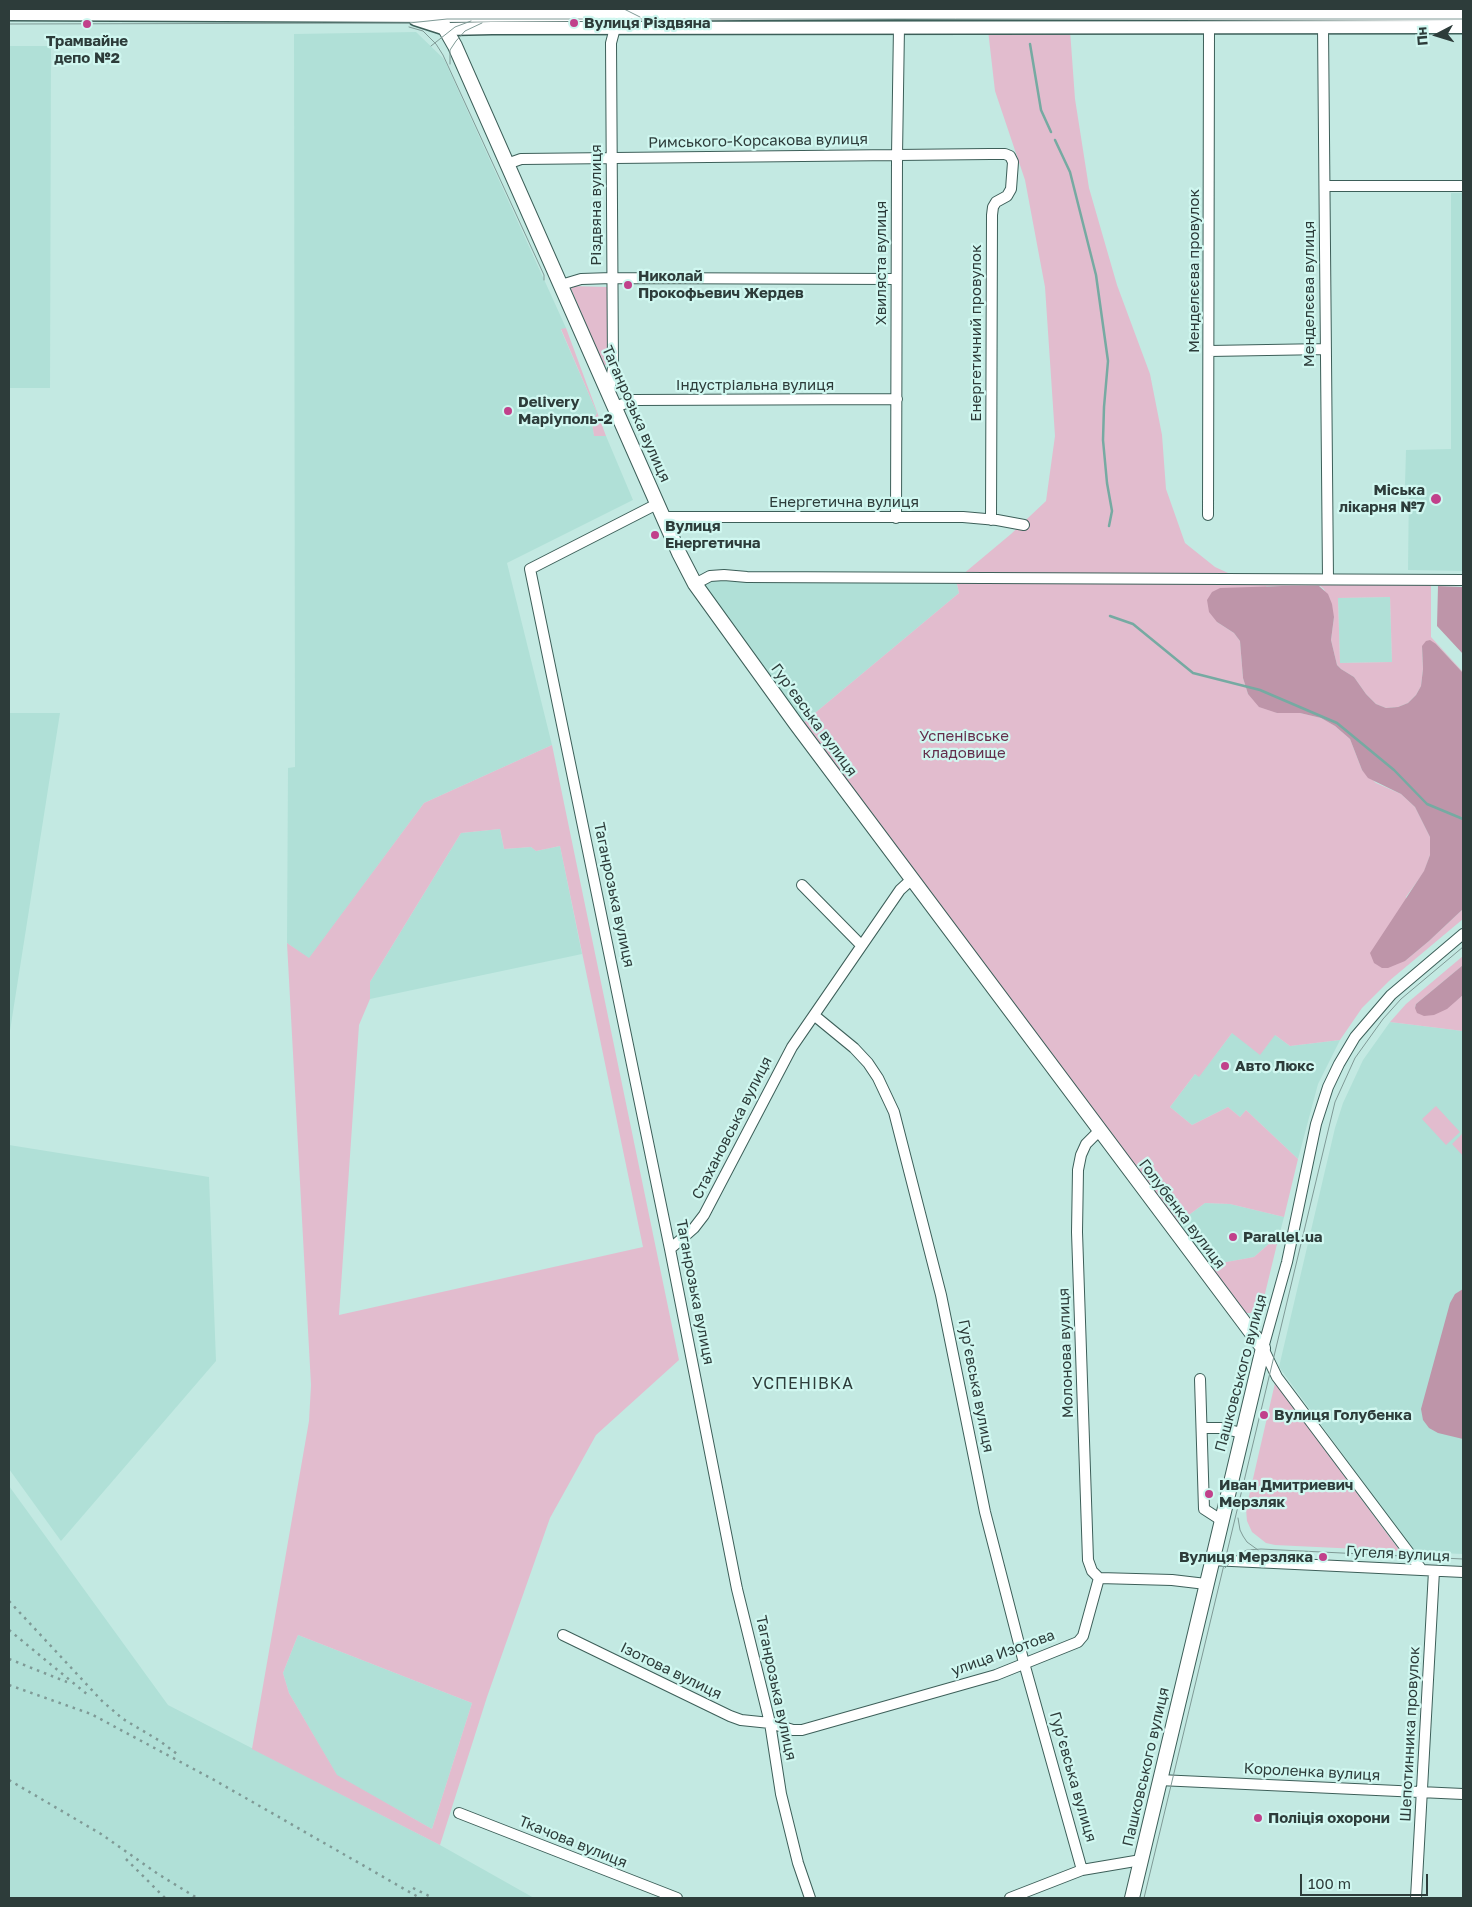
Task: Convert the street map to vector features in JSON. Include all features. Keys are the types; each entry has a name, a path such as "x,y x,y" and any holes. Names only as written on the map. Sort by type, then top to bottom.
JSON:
{"highway":[{"name":"Таганрозька вулиця","path":"436,12 446,30 561,285 606,370 609,393 657,504"},
{"name":"Гур’євська вулиця","path":"657,504 695,584 912,879"},
{"name":"Голубенка вулиця","path":"912,879 1263,1348"},
{"name":"Пашковського вулиця","path":"1132,1898 1220,1520 1263,1348"}],"main road":[{"path":"9,14 313,12 405,15 436,12 898,11 1323,17 1463,15"},
{"name":"Хвиляста вулиця","path":"898,11 899,27"},
{"path":"599,12 610,28"},
{"name":"Різдвяна вулиця","path":"610,28 619,12"},
{"path":"405,15 446,30 1209,27 1323,17 1463,27"}],"street":[{"name":"Менделєєва вулиця","path":"1323,17 1328,579"},
{"name":"Хвиляста вулиця","path":"896,518 899,27"},
{"name":"Менделєєва провулок","path":"1208,515 1209,27"},
{"name":"Різдвяна вулиця","path":"606,370 612,278 610,28"},
{"name":"Римського-Корсакова вулиця","path":"507,164 521,159 1001,154 1010,156"},
{"name":"Енергетичний провулок","path":"991,520 992,215 996,202 1007,196 1011,189 1013,162 1010,156"},
{"path":"1324,186 1463,186"},
{"path":"561,285 581,279 612,278 896,279"},
{"path":"1209,351 1326,349"},
{"name":"Індустріальна вулиця","path":"615,407 634,400 897,400"},
{"name":"Таганрозька вулиця","path":"657,504 530,569 670,1248 737,1589 770,1723 781,1794 798,1863 810,1898"},
{"name":"Енергетична вулиця","path":"664,517 963,518 991,520 1024,526"},
{"path":"695,584 710,576 724,575 747,577 1463,580"},
{"path":"815,1016 861,944 900,890 912,879"},
{"path":"802,886 861,944"},
{"name":"Пашковського вулиця","path":"1263,1348 1287,1262 1316,1124 1328,1088 1339,1064 1355,1037 1392,995 1463,934"},
{"name":"Стахановська вулиця","path":"670,1248 694,1228 704,1215 781,1066 792,1047 815,1016"},
{"name":"Гур’євська вулиця","path":"815,1016 854,1048 868,1063 878,1078 894,1112 942,1295 985,1512 1024,1663 1082,1870"},
{"name":"Молонова вулиця","path":"1099,1131 1086,1144 1081,1155 1078,1170 1077,1232 1088,1560 1092,1570 1099,1578"},
{"name":"Голубенка вулиця","path":"1263,1348 1277,1377 1422,1570"},
{"path":"1200,1379 1204,1510 1220,1520"},
{"path":"1202,1428 1220,1428 1242,1433"},
{"name":"Гугеля вулиця","path":"1211,1560 1463,1572"},
{"name":"Шепотинника провулок","path":"1416,1898 1434,1571"},
{"path":"1099,1578 1172,1580 1206,1584"},
{"name":"улица Изотова","path":"770,1723 793,1730 812,1728 996,1675 1081,1640 1099,1578"},
{"name":"Ізотова вулиця","path":"563,1635 730,1716 741,1720 770,1723"},
{"name":"Короленка вулиця","path":"1159,1780 1463,1794"},
{"name":"Ткачова вулиця","path":"459,1813 677,1898"},
{"path":"1010,1898 1082,1870 1141,1860"}],"shaded area":[{"path":"416,32 444,59 566,328 561,330 597,413 592,423 594,435 606,436 633,500 507,563 552,745 424,803 309,959 287,943 288,768 295,767 294,34"},
{"path":"9,46 51,46 50,388 9,388"},
{"name":"Міська лікарня №7","path":"1451,193 1463,193 1463,571 1408,570 1409,485 1405,485 1406,450 1451,449"},
{"path":"696,579 956,580 959,593 803,723"},
{"path":"1319,586 1328,594 1334,617 1331,640 1337,665 1354,677 1376,704 1386,708 1398,707 1408,703 1416,695 1421,686 1423,669 1422,646 1426,641 1430,640 1436,644 1463,673 1463,909 1405,961 1388,968 1382,968 1374,963 1370,953 1424,871 1430,855 1430,837 1415,807 1401,794 1368,778 1362,770 1350,739 1335,726 1321,718 1300,713 1277,713 1259,707 1248,694 1243,678 1240,641 1234,633 1217,622 1209,612 1207,600 1212,592 1220,588"},
{"path":"1438,586 1463,587 1463,654 1437,626"},
{"path":"1390,597 1392,662 1340,663 1338,598"},
{"path":"9,713 60,713 9,1037"},
{"path":"500,829 504,849 531,847 536,851 560,846 582,954 370,999 370,982 461,833"},
{"path":"1463,965 1463,995 1447,1009 1434,1015 1424,1016 1417,1013 1416,1004"},
{"path":"1390,1022 1463,1031 1463,1554 1414,1552 1279,1367 1335,1128 1343,1103 1363,1060"},
{"path":"1232,1033 1275,1035 1290,1046 1340,1040 1318,1084 1298,1159 1246,1110 1240,1117 1228,1107 1192,1125 1170,1107 1195,1074 1199,1076"},
{"path":"9,1145 209,1177 216,1361 61,1541 9,1469"},
{"path":"1205,1203 1230,1204 1284,1217 1277,1244 1271,1242 1254,1257 1221,1263 1213,1269 1178,1223"},
{"path":"1463,1289 1463,1439 1438,1433 1429,1428 1423,1420 1421,1409 1450,1303 1455,1294"},
{"path":"9,1486 168,1705 440,1845 534,1898 9,1898"},
{"path":"298,1635 472,1703 432,1829 337,1776 289,1693 283,1673"}],"green space":[{"name":"Успенівське кладовище","path":"988,30 1070,30 1075,99 1089,188 1117,285 1150,374 1162,435 1166,489 1185,543 1215,567 1239,578 1431,583 1431,637 1463,672 1436,644 1422,646 1423,669 1421,686 1416,695 1408,703 1398,707 1386,708 1376,704 1354,677 1337,665 1331,640 1334,617 1324,589 1320,586 1267,586 1217,622 1234,633 1240,641 1243,678 1248,694 1277,713 1300,713 1321,718 1335,726 1350,739 1362,770 1376,783 1401,794 1415,807 1430,837 1430,855 1424,872 1406,897 1405,961 1463,909 1463,919 1389,981 1362,1008 1340,1040 1290,1046 1275,1035 1260,1055 1232,1033 1199,1077 1195,1074 1170,1107 1192,1125 1228,1107 1240,1117 1246,1110 1298,1159 1284,1217 1230,1204 1205,1203 1178,1223 803,723 959,593 956,580 1011,534 1046,501 1055,436 1045,287 1025,180 995,91","holes":["1390,597 1392,662 1340,663 1338,598"]},
{"path":"570,286 607,287 607,363 604,367"},
{"path":"566,328 606,436 594,436 592,423 597,413 561,329"},
{"path":"552,745 679,1360 596,1435 550,1518 487,1697 440,1845 252,1749 309,1421 311,1385 287,943 309,958 424,803","holes":["500,829 504,849 531,847 536,851 560,846 643,1247 339,1315 359,1025 370,999 370,982 461,833","298,1635 472,1703 432,1829 337,1775 289,1693 283,1673"]},
{"path":"1463,956 1463,965 1416,1004 1415,1008 1457,1000 1463,995 1463,1031 1390,1022 1406,1004"},
{"path":"1436,1106 1460,1132 1446,1145 1422,1119"},
{"path":"1463,1135 1463,1156 1452,1144"},
{"path":"1271,1242 1277,1244 1262,1306 1255,1313 1246,1313 1213,1269 1221,1263 1254,1257"},
{"path":"1275,1383 1400,1551 1275,1545 1266,1543 1252,1532 1247,1521 1246,1509"}],"waterway":[{"path":"1030,44 1041,110 1051,132"},
{"path":"1055,140 1070,172 1096,275 1108,361 1103,440 1112,511 1109,526"},
{"path":"1110,616 1133,624 1193,673 1260,690 1337,723 1394,770 1427,804 1463,819"}],"tram line":[{"path":"624,9 640,17"},
{"path":"9,24 409,23 447,19 1463,19"},
{"path":"431,46 455,27 471,21"},
{"path":"450,64 450,50 456,41 465,31 482,23"},
{"path":"409,27 423,31 436,44 443,55 544,275 544,280"},
{"path":"1144,1898 1335,1102 1355,1058 1383,1019 1401,999 1463,947"},
{"path":"1238,1518 1243,1536 1247,1542 1258,1550"},
{"path":"1225,1568 1237,1555 1247,1550 1261,1549 1463,1559"}],"railway":[{"path":"9,1601 102,1701 123,1719 160,1741 177,1754"},
{"path":"9,1630 88,1695"},
{"path":"9,1659 67,1682"},
{"path":"9,1685 91,1714 216,1781 420,1898"},
{"path":"9,1780 101,1834 158,1874 197,1898"},
{"path":"126,1859 165,1898"},
{"path":"413,1888 433,1898"}],"place":[{"name":"Вулиця Різдвяна","path":"574,23"},
{"name":"Трамвайне депо №2","path":"87,24"},
{"name":"Николай Прокофьевич Жердев","path":"628,285"},
{"name":"Delivery Марiуполь-2","path":"508,411"},
{"name":"Міська лікарня №7","path":"1436,499"},
{"name":"Вулиця Енергетична","path":"655,535"},
{"name":"Авто Люкс","path":"1225,1066"},
{"name":"Parallel.ua","path":"1233,1237"},
{"name":"Вулиця Голубенка","path":"1264,1415"},
{"name":"Иван Дмитриевич Мерзляк","path":"1209,1494"},
{"name":"Вулиця Мерзляка","path":"1323,1557"},
{"name":"Поліція охорони","path":"1258,1818"}],"district":[{"name":"УСПЕНІВКА","path":"803,1384"}]}
